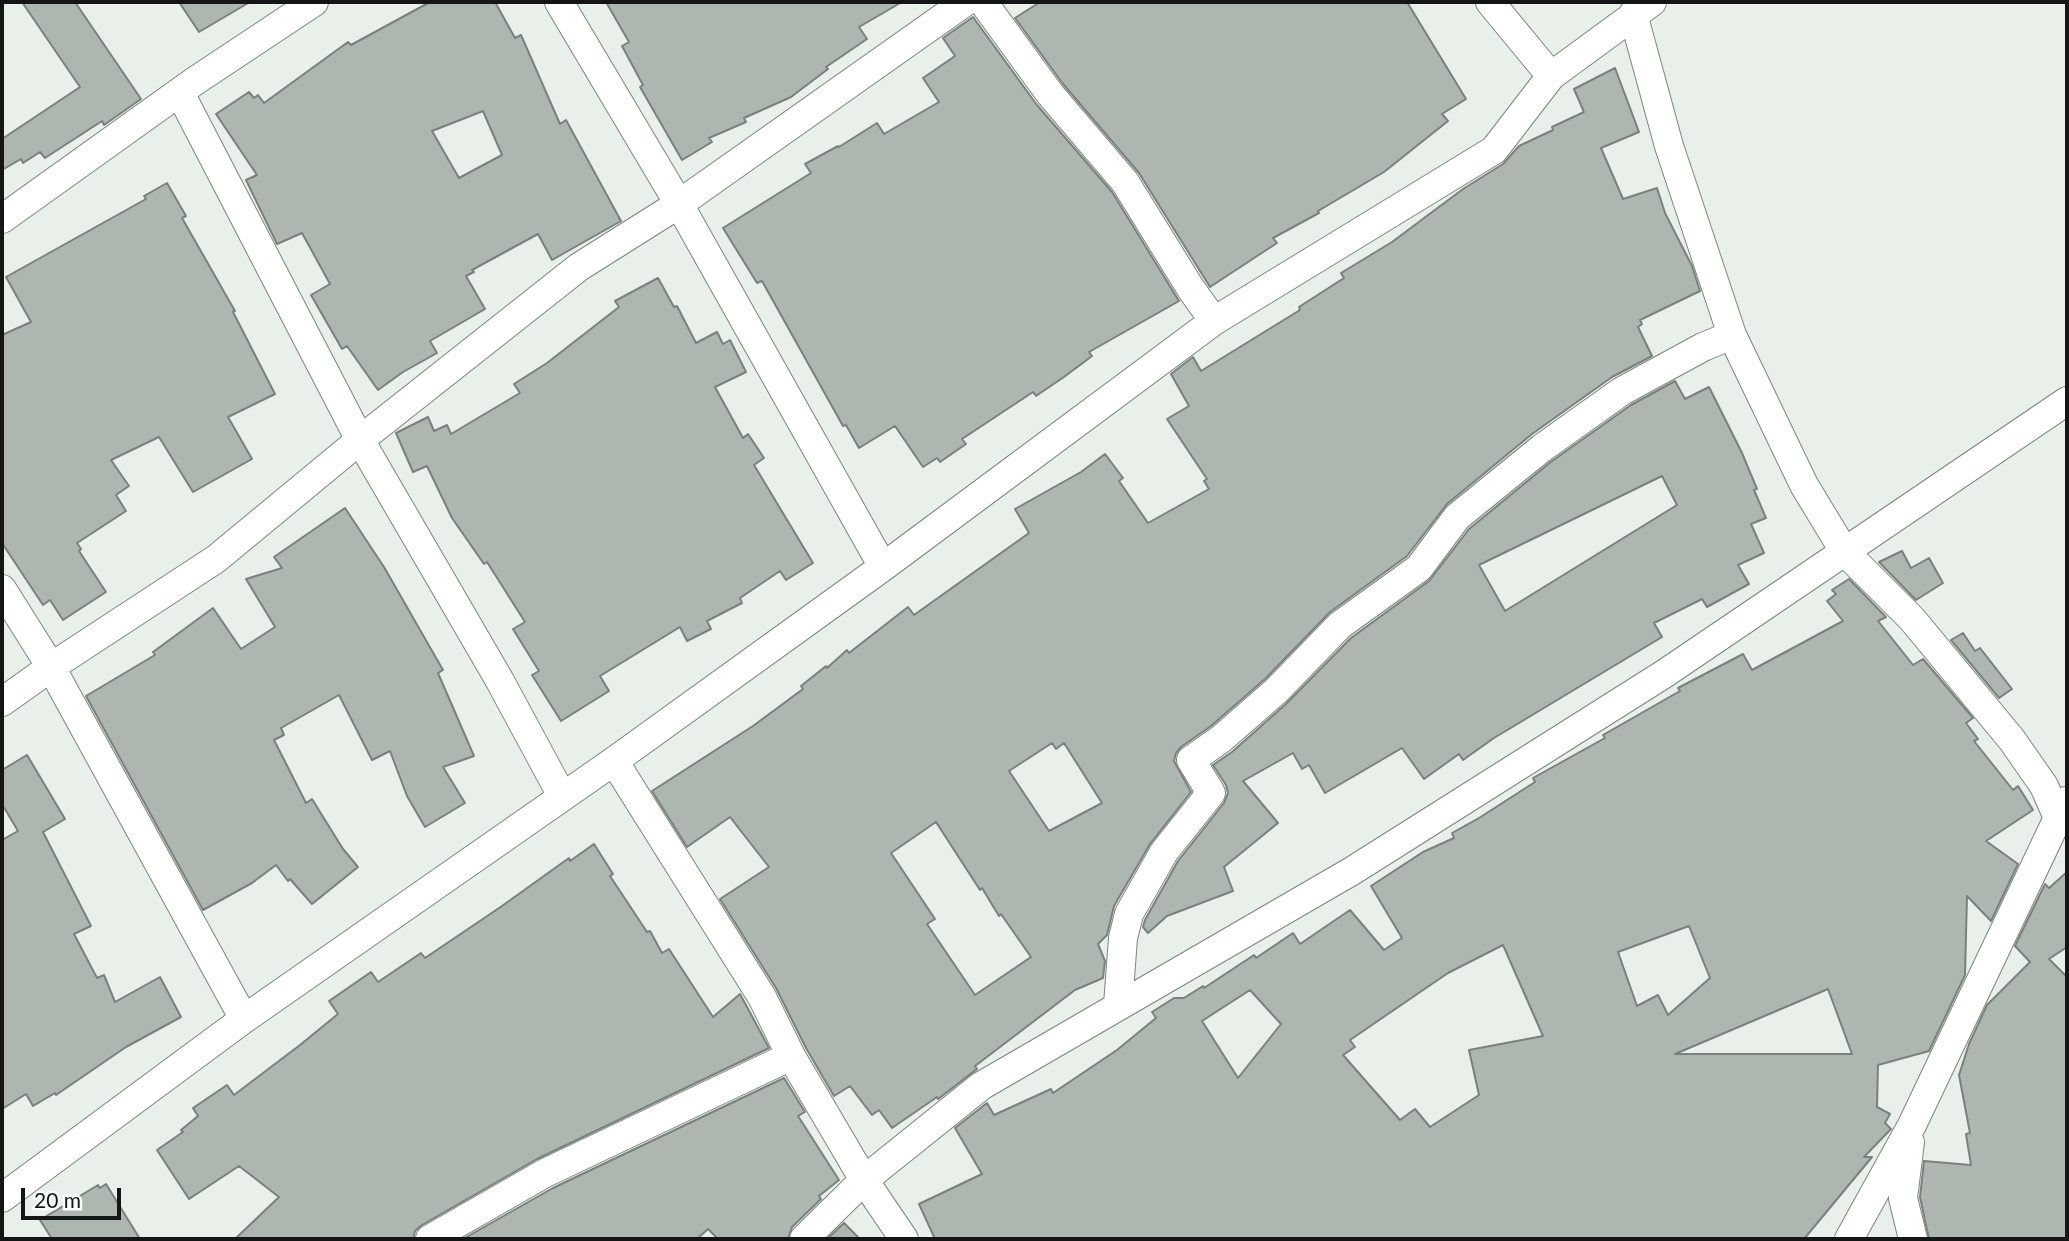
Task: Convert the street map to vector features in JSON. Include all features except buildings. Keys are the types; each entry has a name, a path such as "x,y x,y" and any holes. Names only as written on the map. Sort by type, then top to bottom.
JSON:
{"street":[{"path":"2,219 314,2"},
{"path":"559,2 679,204 883,567"},
{"path":"983,2 1050,94 1125,182 1191,289 1214,321"},
{"path":"1490,2 1551,76"},
{"path":"2,702 216,559 360,440 579,267 679,204 954,5"},
{"path":"2,1198 244,1019 614,761 883,567 1214,321 1494,150 1551,76 1643,8 1669,146 1732,335 1804,485 1844,551 1912,619 2012,740 2063,808 1912,1125 1849,1239"},
{"path":"180,93 360,440 500,681 562,796"},
{"path":"1118,1005 1123,938 1129,914 1164,852 1211,793 1191,760 1221,739 1276,691 1340,625 1419,568 1457,517 1542,448 1622,391 1703,347 1732,335"},
{"path":"804,1239 864,1180 981,1086 1352,871 1664,674 2067,401"},
{"path":"2,589 51,667 244,1019"},
{"path":"614,761 762,997 791,1056 864,1180 904,1239"},
{"path":"430,1239 545,1173 791,1056"},
{"path":"1912,1125 1903,1198 1913,1239"}]}
